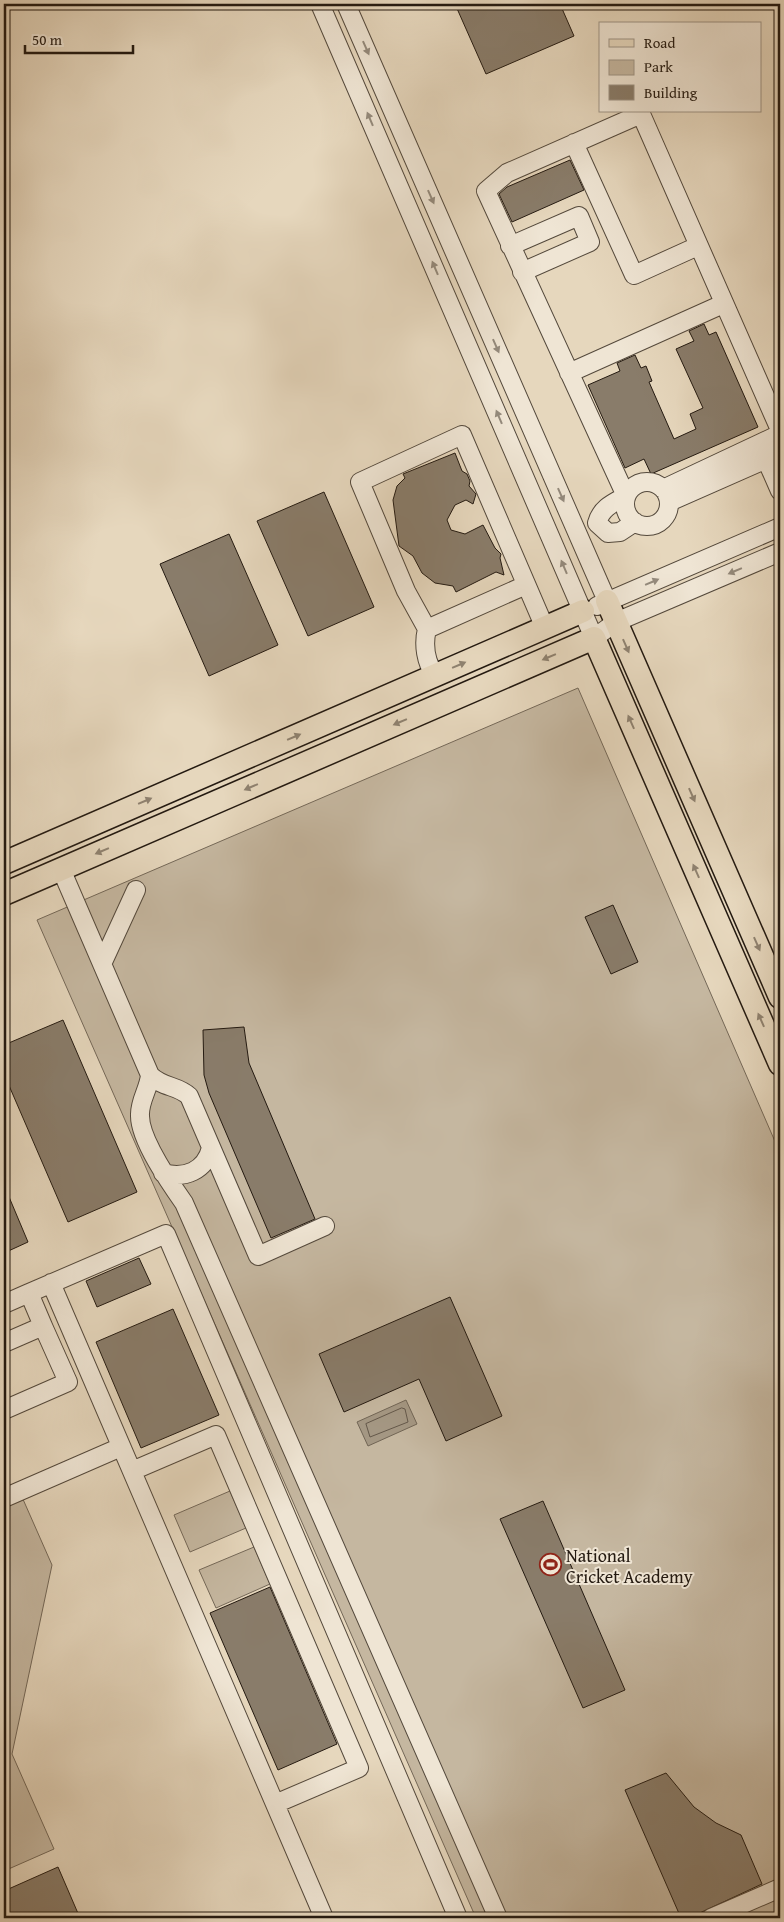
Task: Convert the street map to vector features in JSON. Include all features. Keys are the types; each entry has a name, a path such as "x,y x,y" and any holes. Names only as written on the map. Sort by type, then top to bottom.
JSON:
{"main road":[{"path":"607,601 780,997"},
{"path":"4,862 583,611"},
{"path":"4,894 594,638 780,1064"}],"street":[{"path":"320,4 594,638 616,622 780,552"},
{"path":"346,4 607,601"},
{"path":"597,523 599,514 609,505 626,496 630,490 642,482 657,484 666,495 669,509 661,521 648,526 635,522 626,511 626,496 486,192 507,173 641,114 780,430"},
{"path":"574,143 634,275 698,246"},
{"path":"510,246 579,216 590,242 522,272"},
{"path":"569,373 723,304"},
{"path":"666,495 780,434"},
{"path":"435,676 427,664 425,638 427,629 406,591 360,482 462,435 545,628"},
{"path":"666,495 773,456 780,491"},
{"path":"597,523 608,533 620,532 635,522"},
{"path":"576,531 597,523"},
{"path":"583,611 780,527"},
{"path":"427,629 526,585"},
{"path":"61,869 150,1075 162,1085 189,1096 258,1256 325,1226"},
{"path":"102,964 136,890"},
{"path":"150,1075 140,1116 141,1124 163,1173 184,1203 498,1918"},
{"path":"163,1173 180,1176 196,1171 206,1161 211,1148"},
{"path":"4,1304 166,1234 458,1918"},
{"path":"51,1283 324,1918"},
{"path":"4,1410 68,1382 29,1293"},
{"path":"4,1343 43,1326"},
{"path":"132,1471 216,1435 359,1768 275,1804"},
{"path":"4,1498 121,1447"},
{"path":"711,1918 780,1888"}],"green space":[{"name":"National Cricket Academy","path":"578,688 780,1153 780,1918 476,1918 37,920"},
{"path":"230,1491 246,1528 190,1552 174,1515"},
{"path":"22,1497 52,1565 12,1754 54,1849 4,1871 4,1505"},
{"path":"254,1547 270,1584 216,1608 199,1570"}],"water":[{"path":"406,1400 417,1424 368,1446 357,1422"}],"building":[{"path":"455,4 560,4 574,36 486,74"},
{"path":"570,160 584,190 512,222 499,194 507,187"},
{"path":"704,324 709,335 716,332 758,427 651,474 644,459 625,468 588,385 620,371 617,363 635,355 641,368 646,366 652,381 649,382 674,439 696,429 690,414 703,408 676,349 694,341 689,331"},
{"path":"455,453 462,471 467,474 470,481 469,486 476,494 473,504 466,500 455,505 447,520 451,530 465,534 483,525 495,548 501,554 500,558 504,575 496,572 456,592 453,586 435,583 422,573 413,556 399,546 393,500 397,486 405,478 403,474"},
{"path":"324,492 374,607 308,636 257,521"},
{"path":"229,534 278,645 209,676 160,564"},
{"path":"613,905 638,962 611,974 585,917"},
{"path":"63,1020 137,1192 68,1222 4,1074 4,1045"},
{"path":"244,1027 249,1063 315,1219 271,1238 209,1093 204,1075 203,1030"},
{"path":"4,1185 28,1242 4,1253"},
{"path":"139,1258 151,1284 97,1307 86,1281"},
{"path":"450,1297 502,1416 446,1441 419,1379 344,1412 319,1354"},
{"path":"173,1309 219,1415 141,1448 96,1342"},
{"path":"543,1501 625,1690 583,1708 500,1519"},
{"path":"270,1587 337,1744 278,1770 210,1613"},
{"path":"666,1773 694,1807 716,1823 741,1835 762,1884 689,1918 681,1918 625,1790"},
{"path":"58,1867 80,1918 4,1918 4,1891"}],"place":[{"name":"National Cricket Academy","path":"550,1565"}]}
